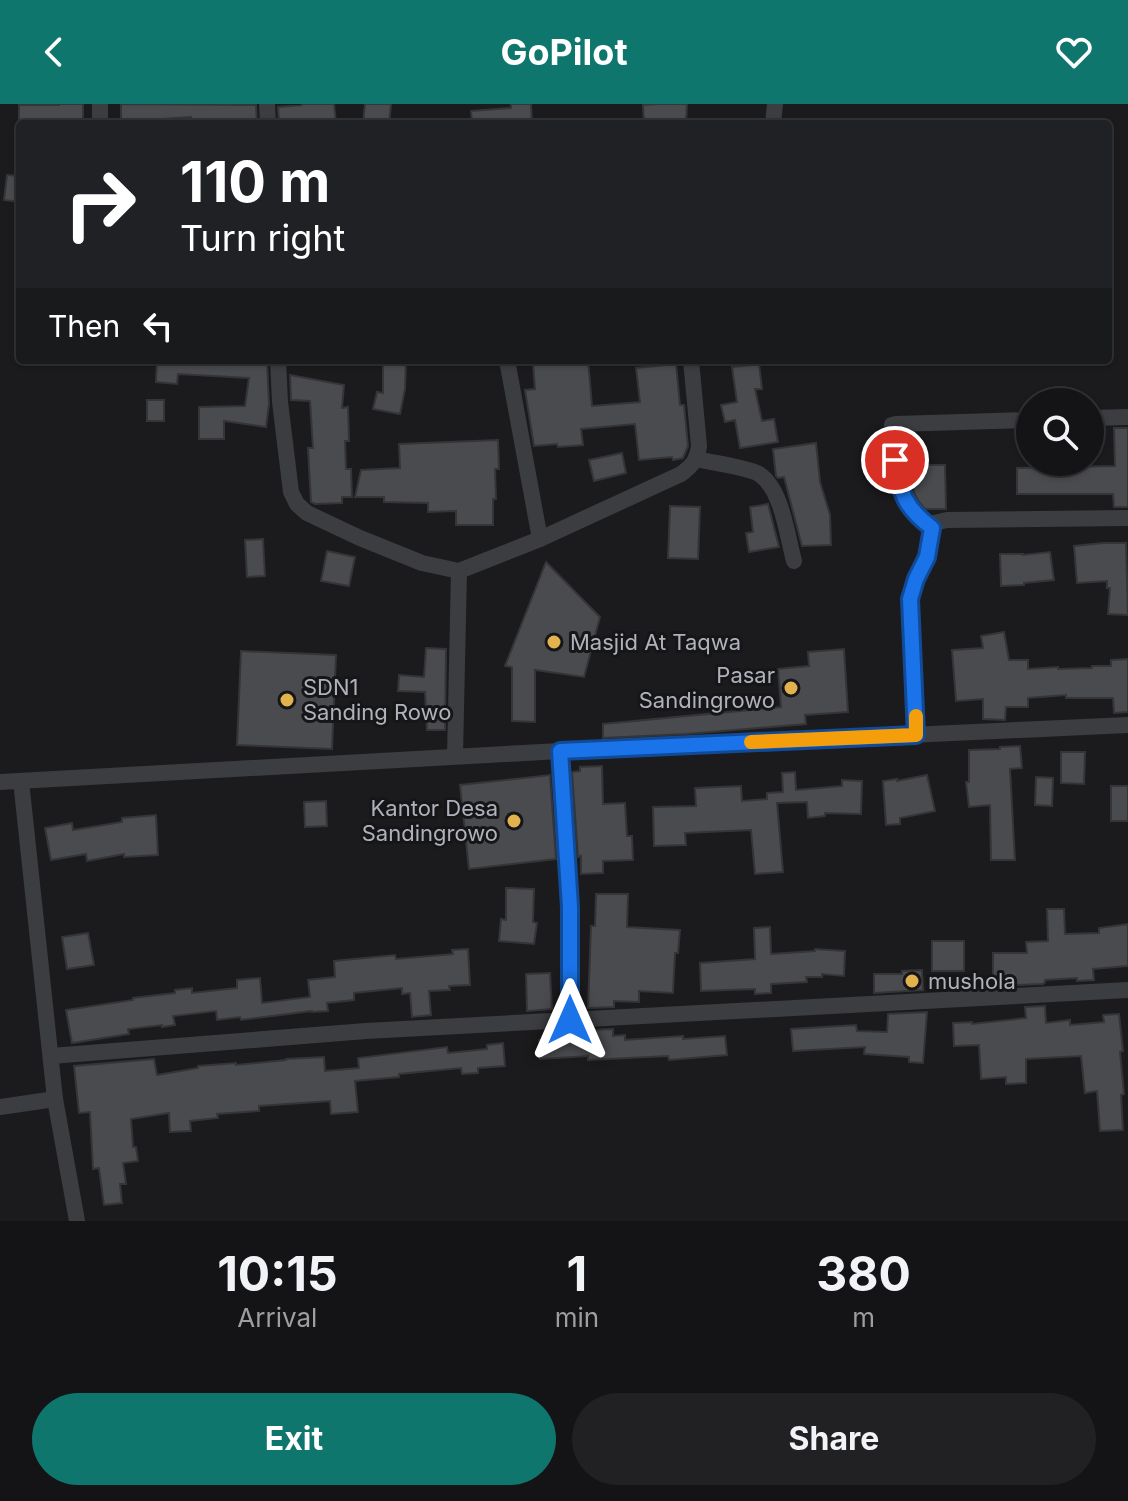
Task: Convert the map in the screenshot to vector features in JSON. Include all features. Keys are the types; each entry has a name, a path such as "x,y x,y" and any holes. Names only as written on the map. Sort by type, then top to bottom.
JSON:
{"street":[{"path":"278,364 291,492 297,504 307,513 360,538 422,563 459,571 540,539 681,474 697,459 699,446 691,364"},
{"path":"508,364 540,539"},
{"path":"1104,418 1128,417"},
{"path":"932,528 910,509 904,498 895,460 892,425 1016,420"},
{"path":"697,459 758,473 772,486 794,561"},
{"path":"916,735 910,599 927,557 934,523 947,520 1128,518"},
{"path":"455,756 459,571"},
{"path":"0,782 455,756 1128,725"},
{"path":"560,751 570,907 570,1020"},
{"path":"21,781 55,1099 77,1221"},
{"path":"51,1056 366,1031 1128,990"},
{"path":"0,1107 55,1099"}],"building":[{"path":"83,104 83,120 19,120 19,105"},
{"path":"121,104 256,105 257,120 191,120 191,117 121,120"},
{"path":"334,104 336,120 279,120 278,107"},
{"path":"365,104 391,104 389,120 363,120"},
{"path":"511,104 531,104 532,120 472,120 471,111 511,108"},
{"path":"687,104 686,120 644,120 643,105"},
{"path":"7,175 16,176 16,202 4,200"},
{"path":"157,364 267,364 269,404 266,427 224,421 224,439 199,439 199,407 245,406 249,378 178,374 177,384 156,382"},
{"path":"383,364 406,364 400,414 373,409 377,392 383,393"},
{"path":"533,364 588,364 592,406 640,402 636,368 676,364 688,446 683,458 639,460 635,424 581,429 583,445 534,446 525,390 535,389"},
{"path":"759,364 762,389 755,389 762,421 774,419 778,442 740,448 735,420 725,422 721,405 737,402 732,367"},
{"path":"290,375 344,385 342,408 348,407 349,441 345,441 346,469 351,469 352,497 342,497 342,503 311,502 308,448 313,448 310,401 291,400"},
{"path":"147,400 164,400 164,421 147,421"},
{"path":"1114,428 1128,428 1128,507 1114,507 1113,494 1017,494 1017,476 1104,476 1104,466 1115,466"},
{"path":"498,440 499,469 495,469 493,525 456,525 456,511 428,512 428,503 384,502 384,497 355,497 361,470 400,468 399,444"},
{"path":"816,443 820,482 830,515 831,545 802,546 784,477 776,476 773,449"},
{"path":"622,453 626,473 594,481 589,460"},
{"path":"914,465 945,465 946,509 925,509 919,502 914,493"},
{"path":"768,504 779,547 749,552 746,533 753,532 750,507"},
{"path":"670,506 700,507 698,559 668,558"},
{"path":"263,539 265,576 247,577 245,540"},
{"path":"1126,543 1128,615 1108,614 1110,588 1107,588 1107,581 1077,583 1074,546"},
{"path":"327,551 355,557 349,586 321,581"},
{"path":"1050,552 1054,580 1001,586 1000,554"},
{"name":"Masjid At Taqwa","path":"546,562 600,617 584,677 535,670 535,722 512,721 512,667 505,666"},
{"path":"1004,632 1009,660 1028,660 1028,669 1092,668 1111,666 1111,660 1128,659 1128,712 1114,713 1113,698 1066,698 1066,695 1028,698 1028,707 1006,707 1005,720 983,719 983,699 956,701 952,650 983,648 981,636"},
{"path":"426,648 446,649 445,730 427,730 425,692 398,691 399,675 424,677"},
{"name":"Pasar Sandingrowo","path":"844,649 848,712 805,715 806,724 603,738 603,724 781,707 778,669 809,666 808,652"},
{"name":"SDN1 Sanding Rowo","path":"241,651 336,655 332,749 237,745"},
{"path":"1020,746 1022,768 1010,769 1015,860 991,860 990,805 969,807 966,782 969,782 969,750"},
{"path":"1061,752 1085,752 1084,784 1061,783"},
{"path":"602,766 603,804 625,803 627,836 632,836 633,860 603,861 603,873 581,874 572,772 580,771 580,767"},
{"path":"795,772 796,790 842,786 842,780 862,781 861,814 825,813 825,816 808,818 807,802 777,803 783,872 755,874 751,830 685,833 686,845 654,846 653,807 696,806 695,788 741,786 742,801 767,799 767,793 783,792 782,773"},
{"name":"Kantor Desa Sandingrowo","path":"550,775 556,859 469,869 460,785"},
{"path":"927,775 935,811 900,818 900,824 886,825 883,781"},
{"path":"1036,777 1053,778 1052,806 1035,805"},
{"path":"1111,786 1128,786 1128,821 1111,821"},
{"path":"326,801 327,826 305,827 304,802"},
{"path":"156,815 158,855 124,857 124,854 87,861 86,854 51,860 45,828 72,823 73,830 122,822 122,818"},
{"path":"506,888 534,889 533,922 537,923 534,944 499,941 501,919 506,920"},
{"path":"596,894 628,894 627,927 680,930 678,953 675,953 673,993 639,991 639,1002 614,1001 614,1007 588,1008 591,926 595,926"},
{"path":"1047,909 1064,909 1065,934 1099,933 1099,928 1128,924 1128,966 1093,969 1094,980 1077,981 1077,978 1045,980 1043,984 993,986 993,953 1027,953 1026,942 1048,941"},
{"path":"770,927 771,954 815,949 845,951 844,976 822,974 822,977 806,977 807,982 771,984 771,993 755,994 755,989 701,991 700,963 755,959 754,928"},
{"path":"88,933 94,965 67,969 62,937"},
{"path":"932,941 964,941 964,971 932,971"},
{"path":"468,949 470,985 429,991 431,1015 412,1017 410,993 402,994 402,988 354,993 354,1000 327,1003 328,1011 241,1020 240,1017 217,1020 216,1011 173,1016 175,1025 128,1029 129,1034 72,1043 66,1010 175,993 175,990 192,988 192,993 237,988 237,980 260,978 262,1003 310,997 308,980 335,977 334,961 395,955 396,959 453,954 452,950"},
{"path":"922,970 923,990 874,993 874,974"},
{"path":"550,973 552,1009 527,1011 526,974"},
{"path":"1045,1006 1046,1023 1070,1020 1070,1025 1104,1022 1103,1015 1119,1014 1123,1051 1120,1052 1123,1130 1100,1131 1097,1091 1085,1093 1081,1056 1026,1059 1026,1083 1006,1084 1006,1077 981,1079 979,1045 954,1046 953,1023 1026,1018 1025,1007"},
{"path":"927,1012 923,1063 909,1062 909,1057 864,1054 865,1047 793,1051 791,1029 856,1025 857,1031 887,1032 888,1014"},
{"path":"613,1029 613,1036 625,1035 625,1040 725,1036 727,1055 669,1060 668,1056 540,1059 539,1040 587,1037 587,1030"},
{"path":"503,1043 505,1066 478,1068 478,1073 462,1074 461,1068 355,1081 358,1112 331,1114 330,1101 259,1106 259,1111 217,1114 218,1118 190,1121 191,1131 170,1132 169,1113 131,1119 133,1147 136,1147 138,1161 123,1163 126,1184 120,1184 122,1203 104,1205 99,1168 93,1169 90,1112 79,1113 74,1066 154,1059 157,1075 198,1066 324,1057 325,1071 359,1068 358,1058 447,1047 448,1053 487,1049 487,1045"}],"slow traffic":[{"path":"751,742 916,735 916,716"}],"place":[{"name":"Masjid At Taqwa","path":"554,642"},
{"name":"Pasar Sandingrowo","path":"791,688"},
{"name":"SDN1 Sanding Rowo","path":"287,700"},
{"name":"Kantor Desa Sandingrowo","path":"514,821"},
{"name":"mushola","path":"912,981"}],"route":[{"path":"570,1020 570,907 560,751 916,735 910,599 927,557 932,528 910,509 904,498 895,460"}]}
